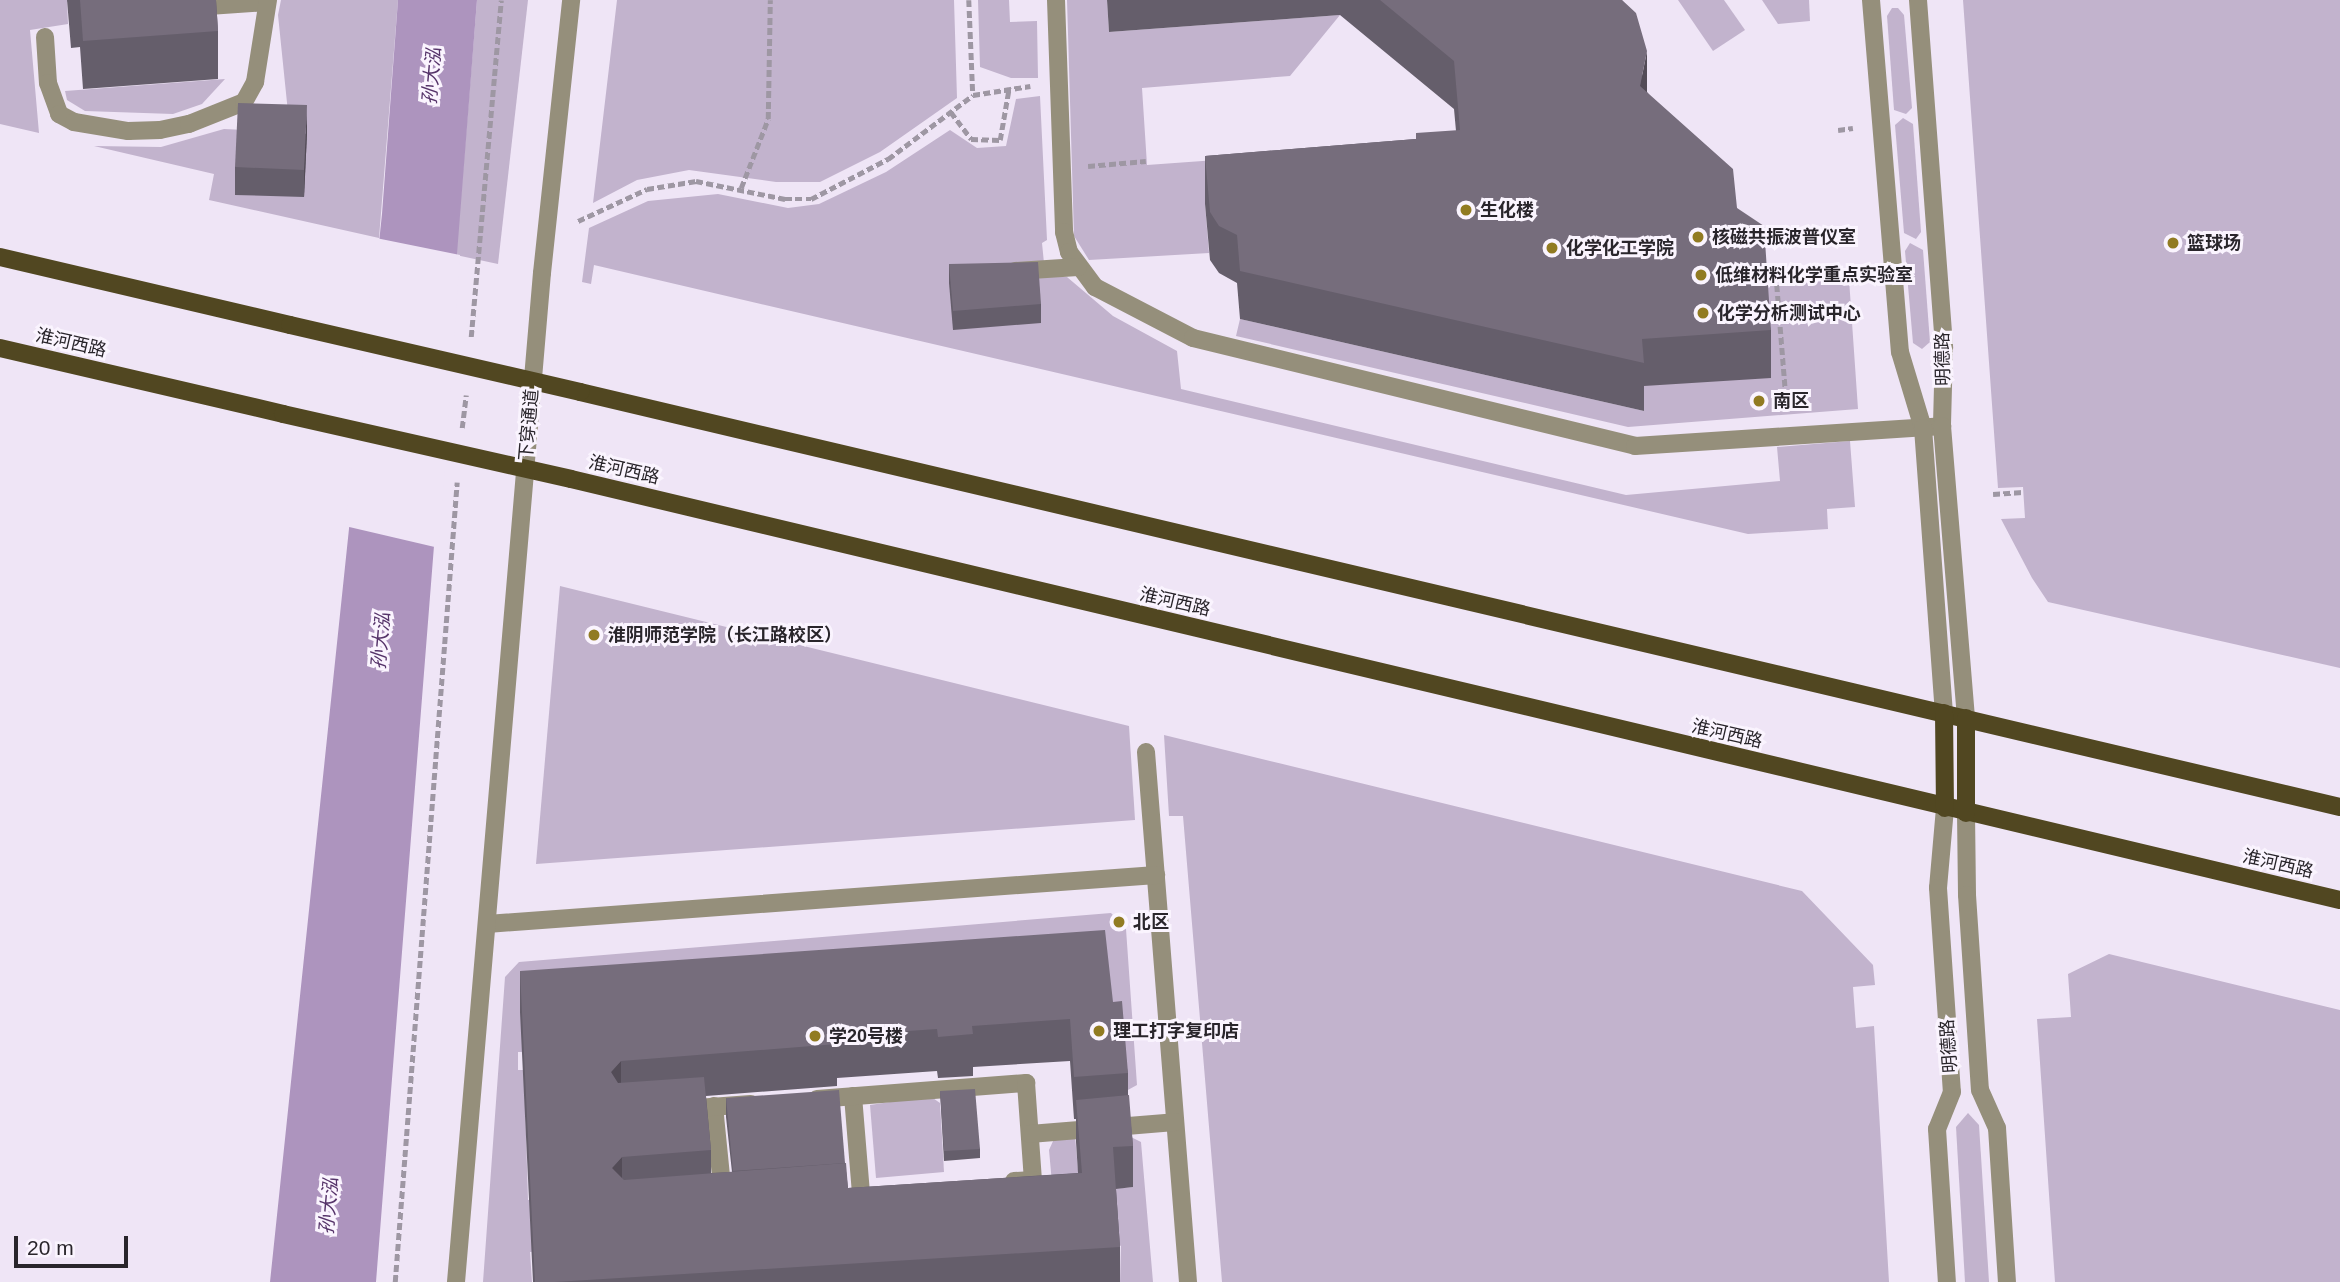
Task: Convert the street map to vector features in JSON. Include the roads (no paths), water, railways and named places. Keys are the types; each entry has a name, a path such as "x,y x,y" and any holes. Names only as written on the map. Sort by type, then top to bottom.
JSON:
{"main road":[{"path":"0,257 2340,807"},
{"name":"淮河西路","path":"0,348 571,479 2340,900"},
{"path":"1944,713 1945,807"},
{"path":"1966,718 1966,813"}],"lane":[{"name":"下穿通道","path":"456,1282 542,273 571,0"},
{"path":"1056,0 1065,232 1078,267 1095,287 1193,338 1635,446 1942,426"},
{"name":"明德路","path":"1871,0 1900,352 1923,428 1944,713"},
{"name":"明德路","path":"1918,0 1944,348 1942,426 1966,718"},
{"path":"45,37 48,83 59,114 74,122 128,131 160,130 189,124 243,102 255,82 267,1 179,8"},
{"path":"992,272 1078,267"},
{"path":"1146,752 1188,1282"},
{"name":"明德路","path":"1945,807 1938,888 1952,1092 1937,1129 1947,1282"},
{"name":"明德路","path":"1966,813 1980,1090 1997,1128 2007,1282"},
{"path":"487,924 1156,875"},
{"path":"797,1100 1026,1083 1033,1180 994,1183"},
{"path":"853,1096 861,1193"},
{"path":"661,1111 770,1102"},
{"path":"714,1107 724,1203"},
{"path":"1030,1135 1175,1122"}],"water":[{"name":"孙大泓","path":"398,0 477,0 376,1282 270,1282 382,214"}],"place":[{"name":"生化楼","path":"1466,210"},
{"name":"核磁共振波普仪室","path":"1698,237"},
{"name":"篮球场","path":"2173,243"},
{"name":"化学化工学院","path":"1552,248"},
{"name":"低维材料化学重点实验室","path":"1701,275"},
{"name":"化学分析测试中心","path":"1703,313"},
{"name":"南区","path":"1759,401"},
{"name":"淮阴师范学院（长江路校区）","path":"594,635"},
{"name":"北区","path":"1119,922"},
{"name":"理工打字复印店","path":"1099,1031"},
{"name":"学20号楼","path":"815,1036"}]}
